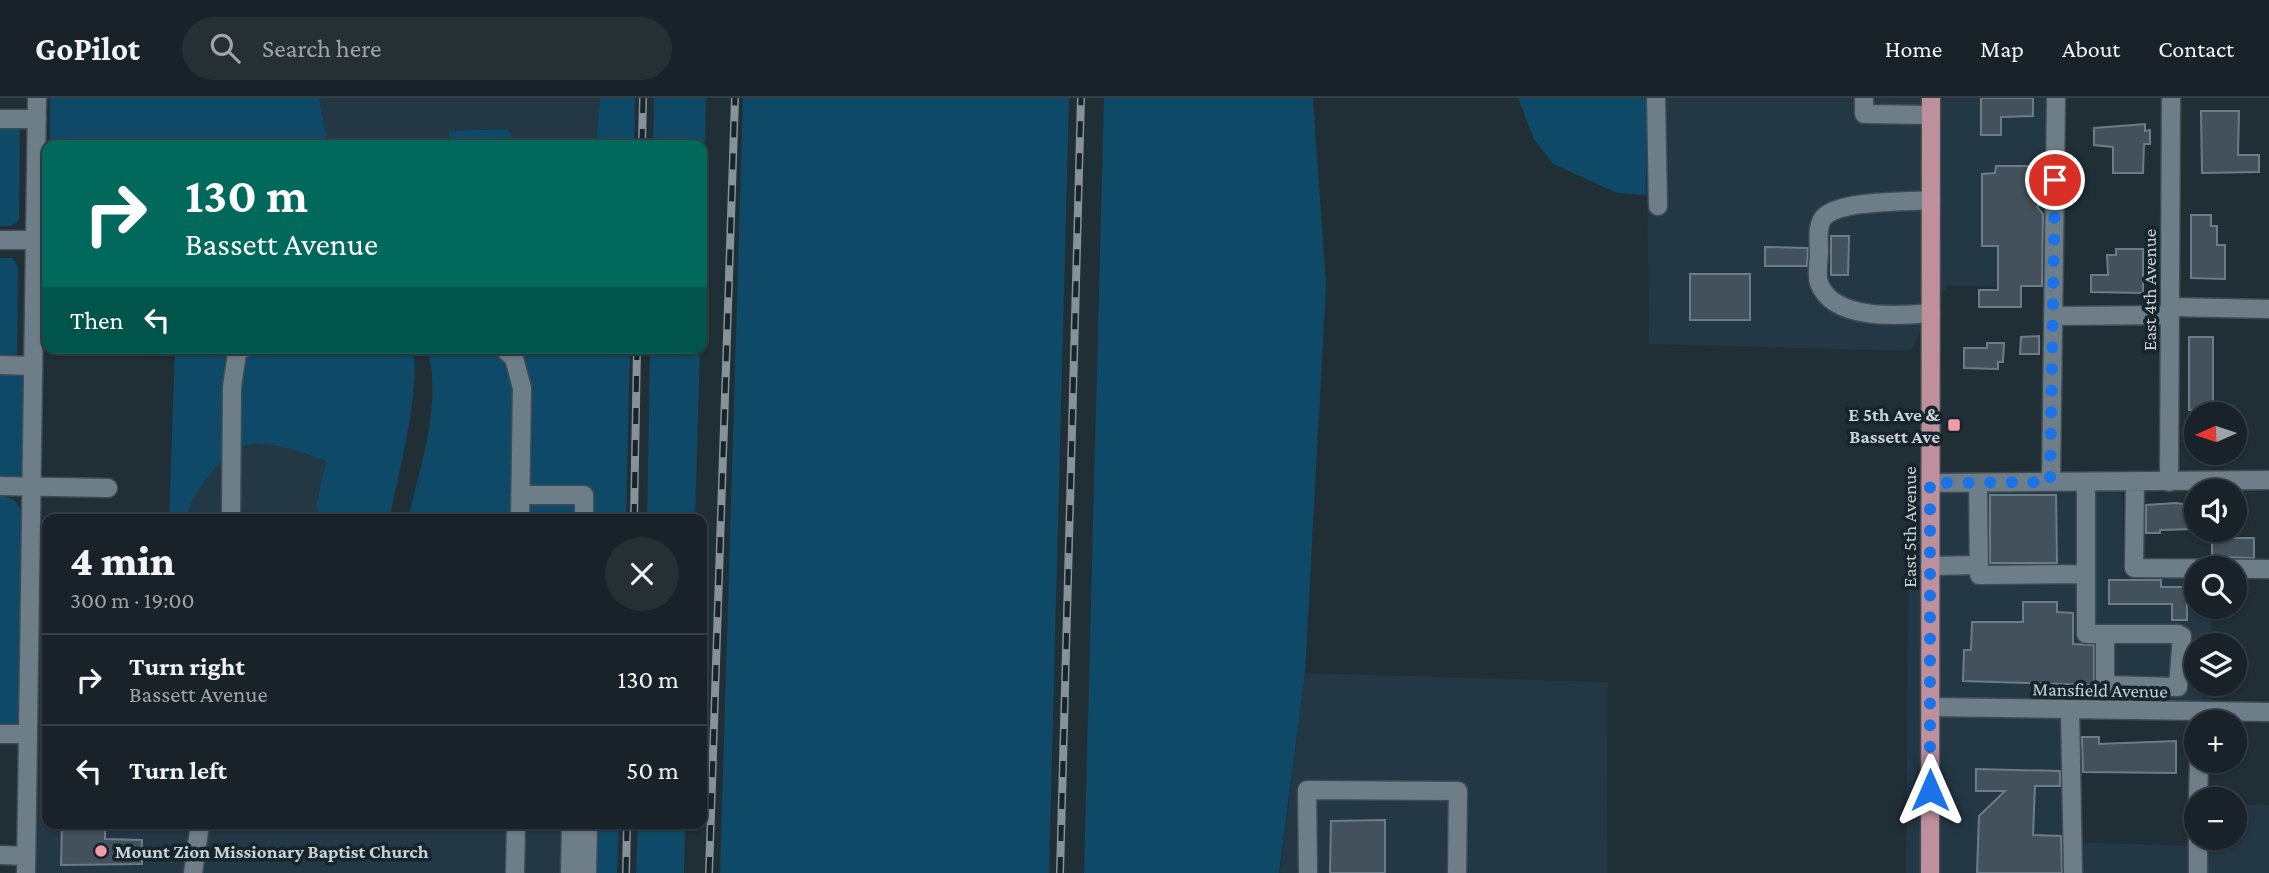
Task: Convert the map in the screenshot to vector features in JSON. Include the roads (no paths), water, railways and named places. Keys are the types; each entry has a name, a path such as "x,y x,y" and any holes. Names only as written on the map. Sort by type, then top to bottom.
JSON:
{"main road":[{"name":"East 5th Avenue","path":"1930,873 1931,107"}],"street":[{"path":"0,855 26,864 37,98"},
{"path":"1656,98 1658,206"},
{"path":"1864,98 1864,114 1931,107"},
{"path":"2050,482 2056,98"},
{"name":"East 4th Avenue","path":"2169,482 2171,98"},
{"path":"0,119 37,119"},
{"path":"1931,200 1856,206 1836,210 1825,216 1819,225 1818,282 1829,300 1853,309 1884,317 1931,313"},
{"path":"0,240 35,240"},
{"path":"2053,316 2269,309"},
{"path":"232,514 232,387 237,354"},
{"path":"510,354 514,358 522,388 520,514"},
{"path":"0,365 33,366"},
{"path":"1930,483 2269,480"},
{"path":"2086,482 2086,634 2105,634 2178,634 2182,636 2178,687 2105,685 2105,634"},
{"path":"2135,482 2134,568 2269,569"},
{"path":"1978,483 1979,575 2086,574"},
{"path":"0,486 108,488"},
{"path":"520,495 584,495 584,514"},
{"path":"1930,566 1979,565"},
{"name":"Mansfield Avenue","path":"1931,707 2070,710 2184,717"},
{"path":"2070,710 2073,873"},
{"name":"Mansfield Avenue","path":"2247,714 2269,712"},
{"path":"0,734 28,734"},
{"path":"1308,873 1307,790 1458,791 1457,873"},
{"path":"192,873 199,829"},
{"path":"515,873 516,829"},
{"path":"570,873 571,829"},
{"path":"587,873 588,829"},
{"path":"2198,850 2198,873"}],"railway":[{"path":"642,140 643,98"},
{"path":"709,873 735,98"},
{"path":"1060,873 1081,98"},
{"path":"634,514 637,354"},
{"path":"626,873 627,829"}],"place":[{"name":"E 5th Ave & Bassett Ave","path":"1954,425"},
{"name":"Mount Zion Missionary Baptist Church","path":"101,851"}]}
